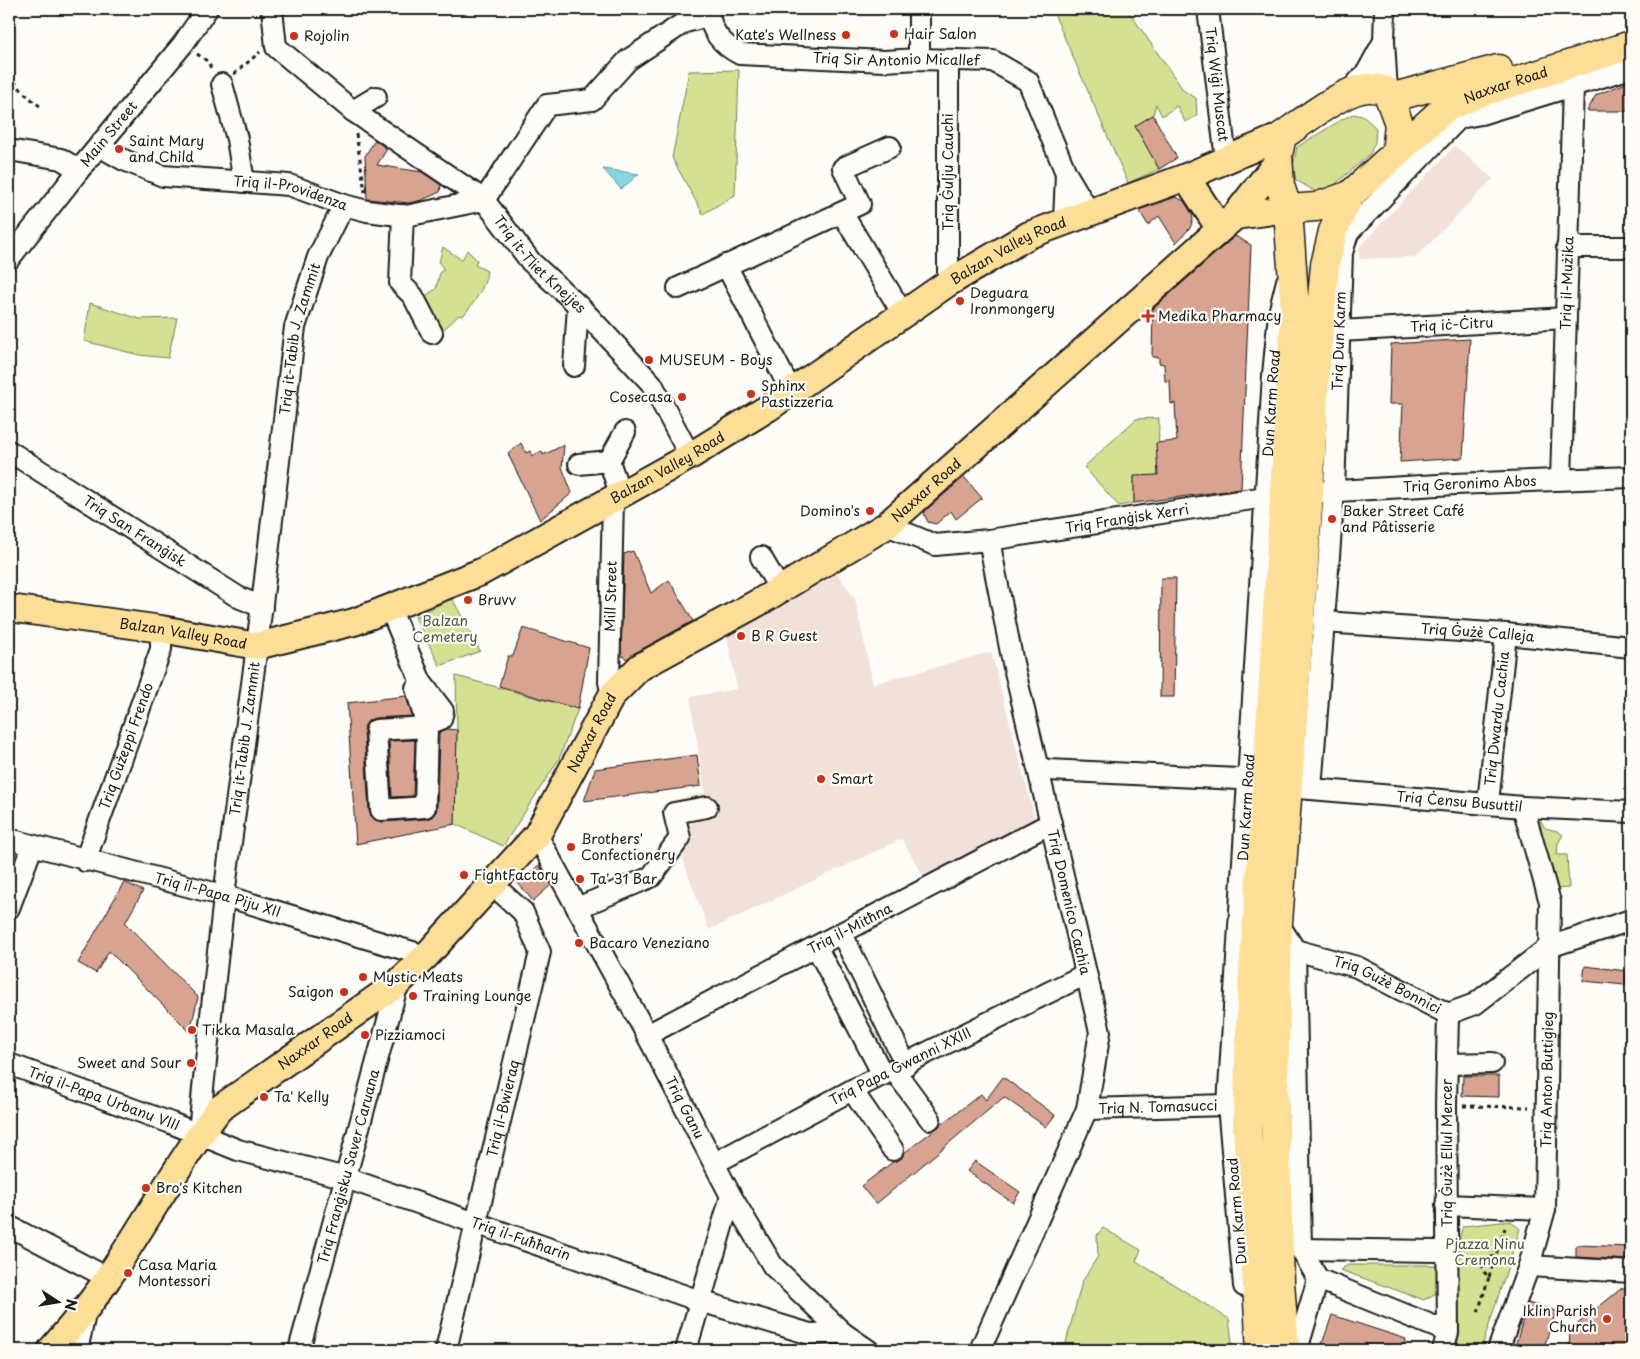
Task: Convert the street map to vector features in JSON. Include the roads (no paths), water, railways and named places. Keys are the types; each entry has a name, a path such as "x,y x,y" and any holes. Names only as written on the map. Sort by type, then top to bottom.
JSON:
{"highway":[{"name":"Naxxar Road","path":"1280,149 1347,94 1370,87 1389,95 1430,89 1596,41 1631,28"},
{"name":"Naxxar Road","path":"1288,209 1316,207 1350,195 1445,108 1482,92 1631,45"},
{"path":"1325,265 1343,227 1451,113 1482,92"},
{"path":"1389,95 1399,124 1396,154"},
{"path":"1280,149 1280,186 1288,209"},
{"name":"Dun Karm Road","path":"1261,1350 1247,1128 1250,1001 1278,784 1321,492 1315,376 1325,265 1332,231 1350,195"},
{"name":"Dun Karm Road","path":"1285,1350 1280,1282 1274,1091 1278,923 1278,784 1295,311 1290,264 1288,209"}],"main road":[{"name":"Balzan Valley Road","path":"9,608 161,629 257,646 354,622 481,572 690,456 768,408 948,283 1029,235 1186,177 1226,160 1280,149"},
{"name":"Naxxar Road","path":"52,1350 87,1308 108,1278 218,1109 398,983 426,956 537,835 612,696 640,668 761,600 887,525 1228,223 1280,149"},
{"path":"1186,177 1228,223"},
{"name":"Naxxar Road","path":"1228,223 1288,209"}],"street":[{"name":"Main Street","path":"9,259 182,44 207,9"},
{"name":"Triq it-Tliet Knejjes","path":"272,9 276,47 353,111 484,200 531,262 578,306 652,384 690,456"},
{"path":"918,9 919,59"},
{"name":"Triq Wiġi Muscat","path":"1208,9 1226,160"},
{"path":"1385,9 1384,41 1389,95"},
{"path":"484,200 547,104 592,100 628,60 685,22 709,13"},
{"name":"Triq Sir Antonio Micallef","path":"709,13 712,28 720,40 740,54 884,61 919,59 993,61 1028,81 1066,173 1089,212"},
{"path":"1347,94 1367,72 1384,41"},
{"name":"Triq Ġulju Cauchi","path":"948,60 948,283"},
{"name":"Triq Dun Karm","path":"1278,784 1323,622 1321,492 1337,376 1342,253 1348,234 1459,118 1480,114 1573,87 1631,68"},
{"path":"222,84 237,139 244,182"},
{"name":"Triq il-Mużika","path":"1561,479 1573,87"},
{"path":"353,111 376,97"},
{"name":"Triq il-Providenza","path":"99,146 124,160 163,176 289,186 344,206 367,212 403,215 484,200"},
{"path":"678,288 860,204 843,168 890,147"},
{"path":"9,150 61,160 79,170"},
{"name":"Triq Sir Antonio Micallef","path":"1064,221 1066,173"},
{"name":"Triq it-Tabib J. Zammit","path":"200,1134 202,1088 296,327 318,257 344,206"},
{"path":"842,213 903,314"},
{"path":"403,215 400,283 413,296 432,333"},
{"path":"1567,247 1631,247"},
{"name":"Dun Karm Road","path":"1249,1350 1228,1105 1278,784 1266,497 1273,375 1279,313 1290,264"},
{"path":"726,265 791,391"},
{"path":"574,366 578,306"},
{"name":"Triq iċ-Ċitru","path":"1340,331 1566,318"},
{"path":"578,464 609,461 625,432"},
{"name":"Triq San Franġisk","path":"9,451 238,597 262,606"},
{"name":"Mill Street","path":"609,461 616,496 609,682 612,696"},
{"name":"Triq Geronimo Abos","path":"1321,492 1631,477"},
{"name":"Triq Franġisk Xerri","path":"989,540 1266,497"},
{"path":"887,525 935,544 989,540"},
{"name":"Triq Domenico Cachia","path":"980,1350 1087,1109 1100,1032 1013,663 989,540"},
{"path":"761,557 779,588"},
{"path":"390,608 421,682 443,711 441,719 431,724 376,730 381,810 425,807 431,724"},
{"name":"Triq Ġużè Calleja","path":"1323,622 1506,634 1631,647"},
{"name":"Triq Ġużeppi Frendo","path":"85,861 161,649 161,629"},
{"name":"Triq Dwardu Cachia","path":"1488,803 1506,634"},
{"name":"Triq Ċensu Busuttil","path":"1038,768 1278,784 1523,807 1631,812"},
{"path":"577,908 650,877 680,838 674,813 707,807"},
{"name":"Triq Anton Buttigieg","path":"1498,1350 1528,1266 1545,1210 1550,902 1523,807"},
{"name":"Triq il-Mitħna","path":"647,1035 1052,824"},
{"name":"Triq Ganu","path":"537,835 647,1035 732,1196 773,1266 843,1333 868,1350"},
{"name":"Triq il-Papa Piju XII","path":"9,840 225,896 426,956"},
{"path":"9,908 32,847"},
{"name":"Triq il-Bwieraq","path":"446,1350 540,952 523,912 492,884"},
{"name":"Triq Gużè Bonnici","path":"1295,950 1357,967 1448,1014 1475,1004 1549,947 1631,920"},
{"path":"1278,923 1295,950 1301,1249 1318,1279 1445,1341"},
{"path":"842,934 894,1070"},
{"path":"817,948 894,1070 930,1119"},
{"name":"Triq Papa Ġwanni XXIII","path":"715,1163 852,1090 1086,974"},
{"name":"Triq Franġisku Saver Caruana","path":"299,1350 398,983"},
{"name":"Triq Ġużè Ellul Mercer","path":"1445,1341 1448,1014"},
{"name":"Triq il-Papa Urbanu VIII","path":"9,1064 200,1134"},
{"path":"1448,1064 1492,1064"},
{"path":"852,1090 893,1150"},
{"name":"Triq N. Tomasucci","path":"1087,1109 1228,1105"},
{"name":"Triq il-Fuħħarin","path":"200,1134 238,1150 346,1178 700,1301 810,1334 843,1333"},
{"path":"686,1350 732,1196"},
{"path":"1446,1205 1545,1210"},
{"path":"9,1226 108,1278"},
{"path":"1301,1249 1436,1251 1447,1249"},
{"path":"1528,1266 1631,1272"},
{"path":"1297,1350 1318,1279"},
{"path":"77,1350 87,1308"}],"water":[{"path":"603,169 639,174 621,189"}],"place":[{"name":"Hair Salon","path":"894,34"},
{"name":"Kate's Wellness","path":"846,35"},
{"name":"Rojolin","path":"294,36"},
{"name":"Saint Mary and Child","path":"119,149"},
{"name":"Deguara Ironmongery","path":"960,301"},
{"name":"Medika Pharmacy","path":"1148,316"},
{"name":"MUSEUM - Boys","path":"649,360"},
{"name":"Sphinx Pastizzeria","path":"751,394"},
{"name":"Cosecasa","path":"682,397"},
{"name":"Domino's","path":"870,511"},
{"name":"Baker Street Café and Pâtisserie","path":"1332,519"},
{"name":"Bruvv","path":"468,600"},
{"name":"B R Guest","path":"741,636"},
{"name":"Smart","path":"821,779"},
{"name":"Brothers' Confectionery","path":"571,847"},
{"name":"FightFactory","path":"464,875"},
{"name":"Ta' 31 Bar","path":"580,879"},
{"name":"Bacaro Veneziano","path":"579,943"},
{"name":"Mystic Meats","path":"363,977"},
{"name":"Saigon","path":"344,992"},
{"name":"Training Lounge","path":"413,996"},
{"name":"Tikka Masala","path":"192,1030"},
{"name":"Pizziamoci","path":"365,1035"},
{"name":"Sweet and Sour","path":"191,1063"},
{"name":"Ta' Kelly","path":"264,1097"},
{"name":"Bro's Kitchen","path":"146,1188"},
{"name":"Casa Maria Montessori","path":"128,1273"},
{"name":"Iklin Parish Church","path":"1607,1319"}],"park label":[{"name":"Balzan Cemetery","path":"445,630"},
{"name":"Pjazza Ninu Cremona","path":"1485,1252"}]}
